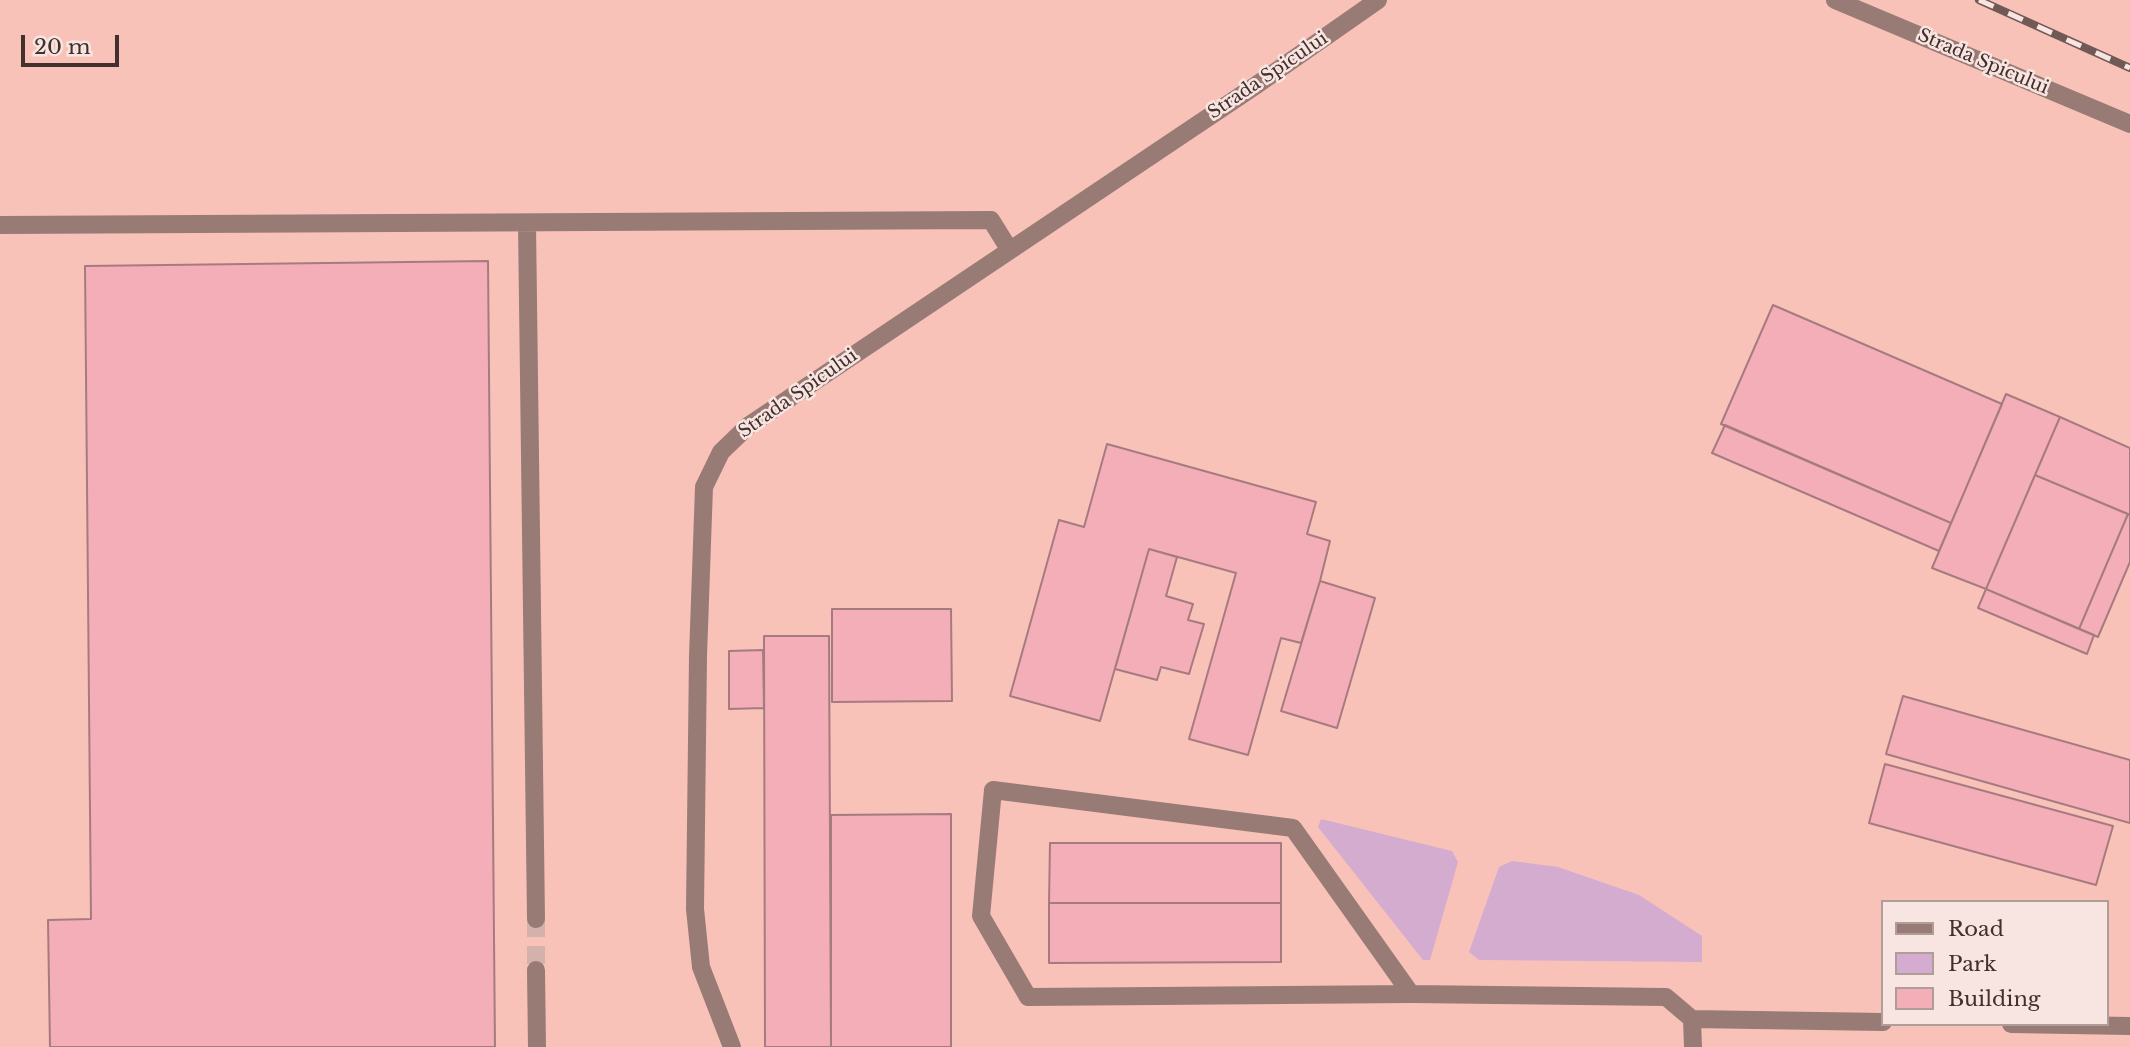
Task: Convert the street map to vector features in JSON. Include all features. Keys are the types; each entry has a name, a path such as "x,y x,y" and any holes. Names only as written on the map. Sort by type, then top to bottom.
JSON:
{"street":[{"name":"Strada Spicului","path":"732,1047 701,967 695,909 698,656 704,487 721,452 748,426 1255,86 1378,0"},
{"name":"Strada Spicului","path":"1836,0 2130,124"},
{"path":"0,225 991,220 1009,249"},
{"path":"527,224 536,919"},
{"path":"1411,994 1293,828 993,790 981,916 1028,997 1411,994 1666,997 1692,1019 1882,1022"},
{"path":"536,970 537,1047"},
{"path":"1692,1019 1693,1047"},
{"path":"2109,1026 2130,1026"}],"shaded area":[{"path":"0,0 2130,0 2130,1047 0,1047"}],"green space":[{"path":"1321,819 1452,851 1458,862 1430,960 1423,960 1318,827"},
{"path":"1512,861 1558,867 1639,895 1702,936 1702,962 1479,960 1469,952 1499,867"}],"building":[{"path":"488,261 495,1047 50,1047 48,920 91,919 85,266"},
{"path":"1773,305 2002,404 1951,523 1721,424"},
{"path":"2006,394 2060,417 1986,589 1932,568"},
{"path":"2060,417 2130,448 2130,515 2035,475"},
{"path":"1725,425 1951,523 1939,551 1712,453"},
{"path":"1107,444 1316,502 1307,534 1330,541 1320,581 1301,643 1281,638 1248,755 1189,739 1236,573 1149,549 1100,721 1010,696 1059,520 1084,527"},
{"path":"2035,475 2128,514 2079,629 1986,589"},
{"path":"2128,514 2130,562 2098,637 2079,629"},
{"path":"1149,549 1177,557 1166,596 1193,604 1188,620 1204,624 1189,674 1161,667 1157,680 1115,669"},
{"path":"1320,581 1375,598 1337,728 1281,711"},
{"path":"1986,589 2094,635 2087,654 1978,608"},
{"path":"832,609 951,609 952,701 832,702"},
{"path":"764,636 829,636 831,1047 765,1047"},
{"path":"763,650 764,708 729,709 729,651"},
{"path":"1903,696 2130,760 2130,823 1886,754"},
{"path":"1885,764 2113,826 2096,885 1869,823"},
{"path":"951,814 951,1047 831,1047 831,815"},
{"path":"1050,843 1281,843 1281,903 1049,903"},
{"path":"1049,903 1281,903 1281,962 1049,963"}],"tunnel":[{"path":"536,919 536,970"}],"railway":[{"path":"1979,0 2130,68"}]}
